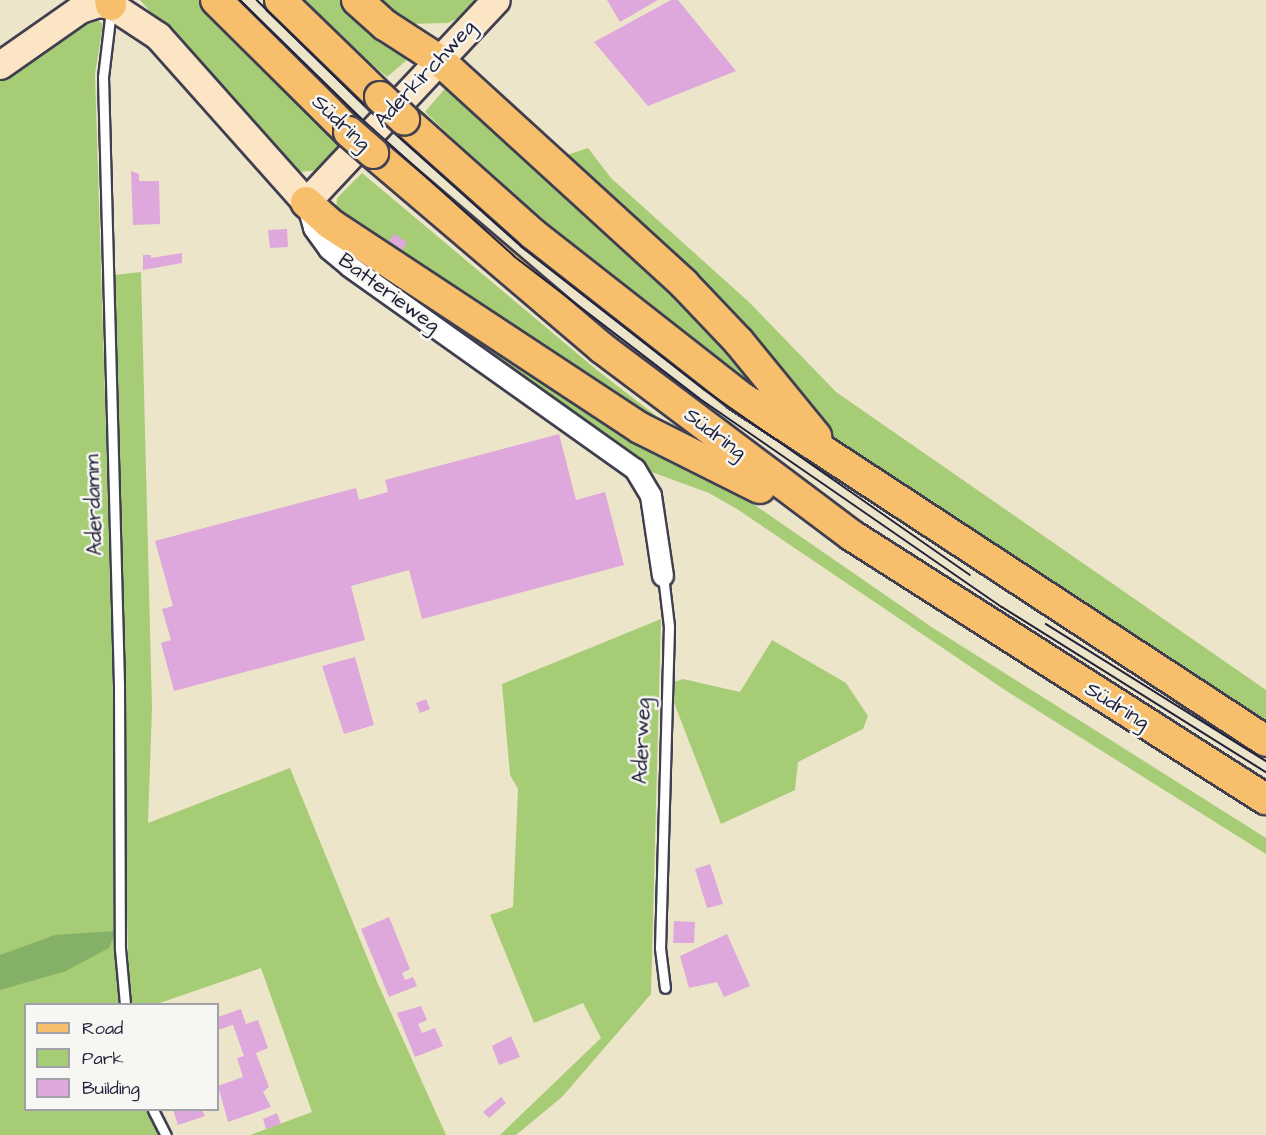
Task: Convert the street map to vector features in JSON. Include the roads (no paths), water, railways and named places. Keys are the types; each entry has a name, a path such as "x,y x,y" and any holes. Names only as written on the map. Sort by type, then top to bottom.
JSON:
{"main road":[{"name":"Südring","path":"216,0 349,132 602,348 851,535 1266,799"},
{"path":"280,0 404,119 533,234 630,314 738,395 842,466 1266,741"},
{"path":"357,0 385,25 439,60 684,284 739,342 842,466"},
{"path":"306,202 329,223 640,428 734,472 851,535"}],"street":[{"path":"0,65 99,3"},
{"name":"Batterieweg","path":"99,3 158,36 306,202 314,228 342,260 618,455 635,469 651,496"},
{"name":"Aderkirchweg","path":"306,202 489,3"},
{"name":"Aderweg","path":"651,496 663,576"}],"lane":[{"name":"Aderdamm","path":"99,3 103,77 119,685 120,949 125,1003"},
{"name":"Aderweg","path":"663,576 669,626 660,948 665,988"},
{"path":"154,1111 166,1135"}],"tram line":[{"path":"240,0 361,118 514,256 699,398 1002,607 1266,772"},
{"path":"257,0 369,110 522,247 705,390 970,575"},
{"path":"1046,624 1266,761"}]}
